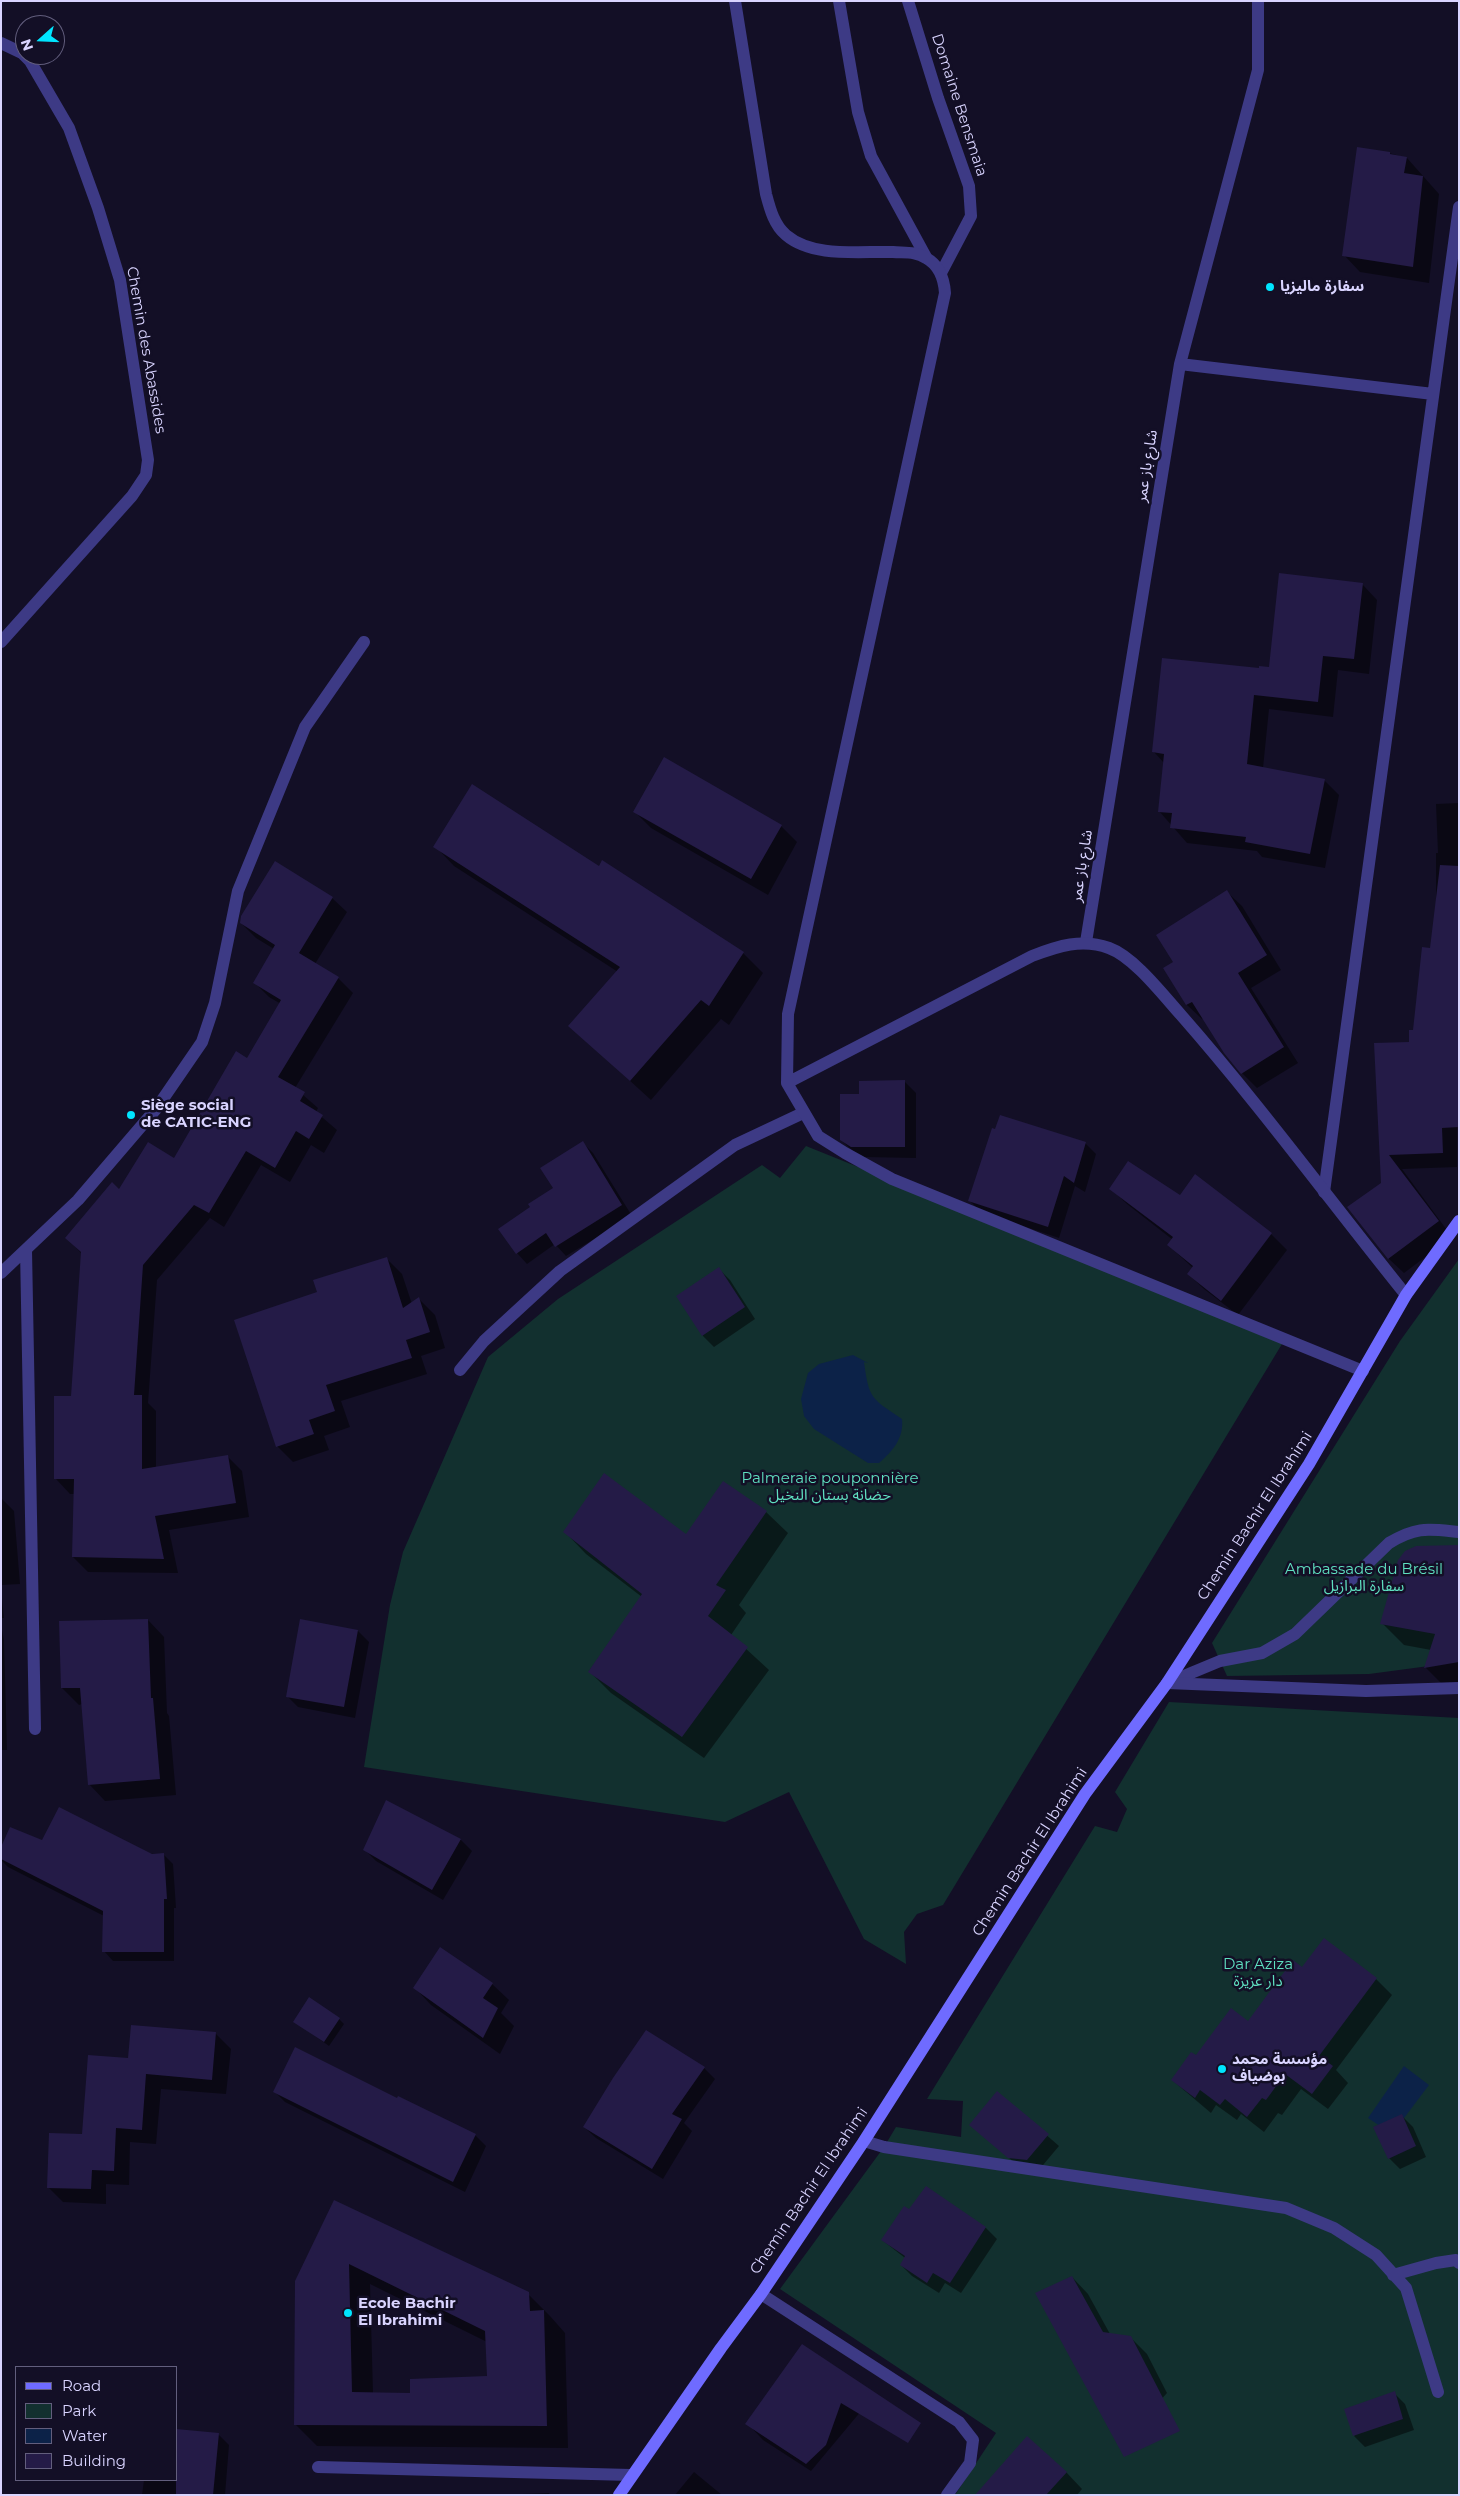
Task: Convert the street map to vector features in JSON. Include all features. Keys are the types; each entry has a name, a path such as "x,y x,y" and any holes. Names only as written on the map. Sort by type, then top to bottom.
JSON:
{"main road":[{"name":"Chemin Bachir El Ibrahimi","path":"619,2495 631,2475 760,2294 864,2141 1085,1794 1167,1683 1309,1464 1406,1296 1459,1221"}],"street":[{"path":"735,1 766,194 772,216 785,234 804,246 826,250 916,253 926,257"},
{"path":"839,1 858,112 871,156 926,257 940,273 945,293 788,1014 787,1083 818,1136 892,1179 1363,1371"},
{"name":"Domaine Bensmaia","path":"908,1 968,186 971,216 940,273"},
{"name":"شارع باز عمر","path":"1086,942 1180,364 1258,70 1258,1"},
{"name":"Chemin des Abassides","path":"1,43 22,53 30,61 69,128 98,208 120,280 148,460 146,475 132,496 1,642"},
{"path":"1324,1192 1459,207"},
{"path":"1180,364 1433,394"},
{"path":"1,1273 78,1200 156,1110 202,1042 215,1002 238,891 305,727 364,642"},
{"path":"787,1083 1032,956 1056,946 1086,942 1110,949 1125,959 1164,996 1220,1059 1406,1296"},
{"path":"460,1370 484,1341 560,1272 735,1145 804,1113"},
{"path":"26,1250 35,1729"},
{"path":"1167,1683 1220,1661 1262,1653 1295,1634 1389,1543 1407,1532 1425,1529 1459,1532"},
{"path":"1167,1683 1366,1691 1459,1688"},
{"path":"864,2141 884,2147 1286,2208 1334,2228 1376,2255 1406,2288 1438,2392"},
{"path":"1393,2274 1436,2262 1458,2261"},
{"path":"760,2294 959,2422 974,2440 970,2463 947,2495"},
{"path":"318,2467 631,2475"}],"green space":[{"name":"Palmeraie pouponnière حضانة بستان النخيل","path":"806,1146 1285,1339 943,1905 917,1914 904,1932 906,1964 864,1939 789,1792 725,1822 364,1767 390,1605 403,1552 488,1357 558,1299 762,1165 780,1178"},
{"name":"Ambassade du Brésil سفارة البرازيل","path":"1459,1259 1459,1662 1369,1674 1227,1676 1212,1643 1400,1341"},
{"name":"Dar Aziza دار عزيزة","path":"1169,1702 1459,1718 1459,2495 955,2495 996,2433 780,2289 884,2147 896,2127 961,2137 963,2101 927,2099 1095,1826 1117,1832 1127,1809 1115,1792"}],"water":[{"path":"853,1355 868,1363 864,1362 868,1384 873,1397 902,1419 901,1432 896,1444 879,1463 868,1463 814,1429 804,1416 801,1399 808,1373 819,1364"},
{"path":"1404,2066 1429,2085 1392,2134 1368,2118"}],"building":[{"path":"1357,147 1390,152 1390,154 1407,157 1404,173 1423,176 1413,267 1342,256"},
{"path":"1279,573 1363,583 1354,659 1323,656 1318,702 1254,695 1247,764 1325,779 1310,854 1245,842 1246,837 1170,828 1172,813 1158,812 1164,754 1152,752 1162,658 1259,668 1259,666 1269,667"},
{"path":"664,757 782,825 751,879 633,812"},
{"path":"472,784 599,866 602,860 744,952 709,1006 701,1000 630,1081 568,1026 620,967 433,847"},
{"path":"275,861 333,897 299,953 339,977 278,1077 305,1092 300,1101 323,1115 309,1139 296,1131 275,1168 246,1151 209,1213 194,1205 143,1265 134,1395 142,1395 142,1469 228,1455 236,1503 155,1516 164,1559 72,1557 74,1479 54,1479 54,1396 71,1396 81,1252 65,1238 112,1182 119,1189 148,1142 174,1158 236,1051 247,1058 281,1000 253,983 275,945 240,923 241,916"},
{"path":"1440,865 1459,866 1459,1127 1442,1128 1443,1153 1389,1155 1439,1221 1388,1259 1347,1207 1381,1183 1374,1043 1409,1042 1409,1030 1413,1030 1422,947 1430,948"},
{"path":"1227,890 1267,955 1238,973 1284,1047 1241,1074 1224,1053 1192,1002 1186,1005 1163,968 1173,962 1156,935"},
{"path":"905,1080 905,1147 851,1147 840,1140 840,1094 859,1094 859,1081"},
{"path":"1000,1115 1086,1142 1074,1183 1064,1176 1048,1227 968,1201 992,1128 995,1129"},
{"path":"583,1141 622,1205 555,1247 546,1233 516,1254 498,1229 530,1207 528,1204 553,1188 540,1168"},
{"path":"1128,1161 1180,1195 1195,1174 1272,1233 1221,1301 1187,1274 1193,1266 1167,1245 1173,1237 1109,1189"},
{"path":"387,1257 403,1308 419,1297 430,1332 406,1340 412,1358 326,1385 335,1411 309,1420 314,1434 276,1447 234,1320 317,1292 313,1280"},
{"path":"719,1267 745,1307 702,1336 676,1296"},
{"path":"604,1473 686,1534 723,1481 767,1511 716,1585 726,1590 708,1616 748,1647 682,1737 588,1672 642,1594 563,1532"},
{"path":"1459,1545 1459,1662 1424,1668 1435,1634 1380,1624 1398,1560 1405,1551 1416,1546"},
{"path":"148,1619 151,1698 153,1698 160,1779 88,1785 80,1688 61,1688 59,1621"},
{"path":"300,1619 358,1630 344,1707 286,1697"},
{"path":"386,1800 461,1839 432,1890 363,1850"},
{"path":"59,1807 152,1854 164,1853 167,1899 164,1899 164,1952 102,1952 103,1911 1,1859 1,1847 10,1827 42,1840"},
{"path":"1324,1938 1377,1978 1319,2056 1333,2066 1312,2094 1285,2074 1266,2100 1262,2098 1247,2117 1225,2099 1220,2105 1200,2090 1195,2098 1171,2080 1191,2052 1196,2055 1231,2008 1248,2021 1293,1960 1302,1967"},
{"path":"440,1947 493,1983 483,1998 498,2008 483,2038 413,1988"},
{"path":"309,1997 340,2018 324,2042 293,2022"},
{"path":"131,2025 216,2032 212,2080 146,2074 142,2130 116,2128 114,2171 92,2170 91,2189 47,2188 49,2133 82,2134 88,2055 128,2058"},
{"path":"646,2030 705,2067 672,2114 682,2119 652,2169 583,2127 613,2078"},
{"path":"295,2047 397,2098 398,2096 476,2134 453,2182 273,2092"},
{"path":"997,2091 1049,2134 1027,2160 1008,2158 969,2125"},
{"path":"1402,2114 1416,2146 1388,2159 1373,2127"},
{"path":"926,2186 986,2227 950,2283 933,2273 927,2283 900,2265 905,2256 881,2240 904,2206 909,2209"},
{"path":"334,2200 529,2292 530,2311 544,2310 547,2426 294,2425 295,2281","holes":["349,2264 485,2331 487,2376 410,2379 410,2393 352,2392"]},
{"path":"1072,2276 1103,2332 1131,2336 1180,2431 1124,2457 1035,2293"},
{"path":"802,2344 921,2423 908,2443 841,2403 826,2445 806,2464 745,2424"},
{"path":"1395,2391 1403,2419 1353,2436 1344,2409"},
{"path":"178,2429 219,2433 213,2495 176,2495 176,2481 178,2481"},
{"path":"1027,2436 1067,2472 1046,2495 975,2495"}],"place":[{"name":"سفارة ماليزيا","path":"1270,287"},
{"name":"Siège social de CATIC-ENG","path":"131,1115"},
{"name":"مؤسسة محمد بوضياف","path":"1222,2069"},
{"name":"Ecole Bachir El Ibrahimi","path":"348,2313"}]}
